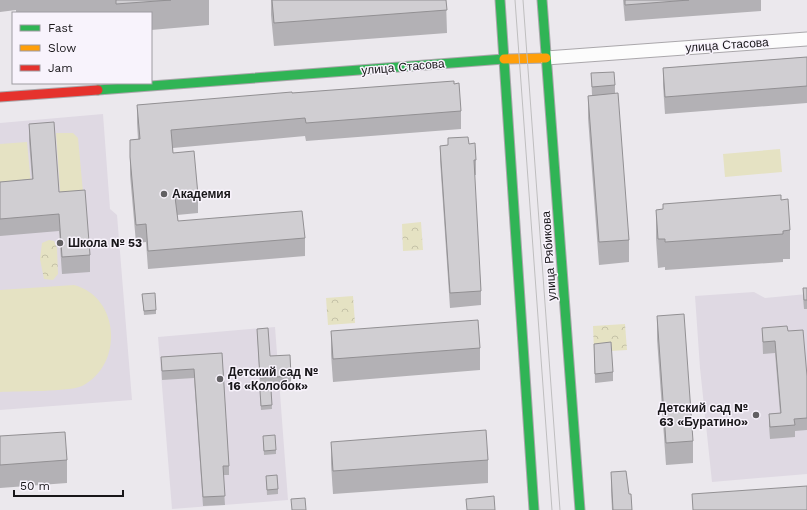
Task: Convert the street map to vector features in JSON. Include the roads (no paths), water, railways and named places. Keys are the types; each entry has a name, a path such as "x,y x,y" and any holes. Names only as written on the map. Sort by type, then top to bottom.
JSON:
{"main road":[{"path":"500,0 534,510"},
{"name":"улица Рябикова","path":"542,0 580,510"},
{"name":"улица Стасова","path":"0,97 546,58"}],"street":[{"name":"улица Стасова","path":"546,58 807,39"}],"tram line":[{"path":"515,0 552,510"},
{"path":"523,0 560,510"}],"place":[{"name":"Академия","path":"164,194"},
{"name":"Школа № 53","path":"60,243"},
{"name":"Детский сад № 16 «Колобок»","path":"220,379"},
{"name":"Детский сад № 63 «Буратино»","path":"756,415"}]}
